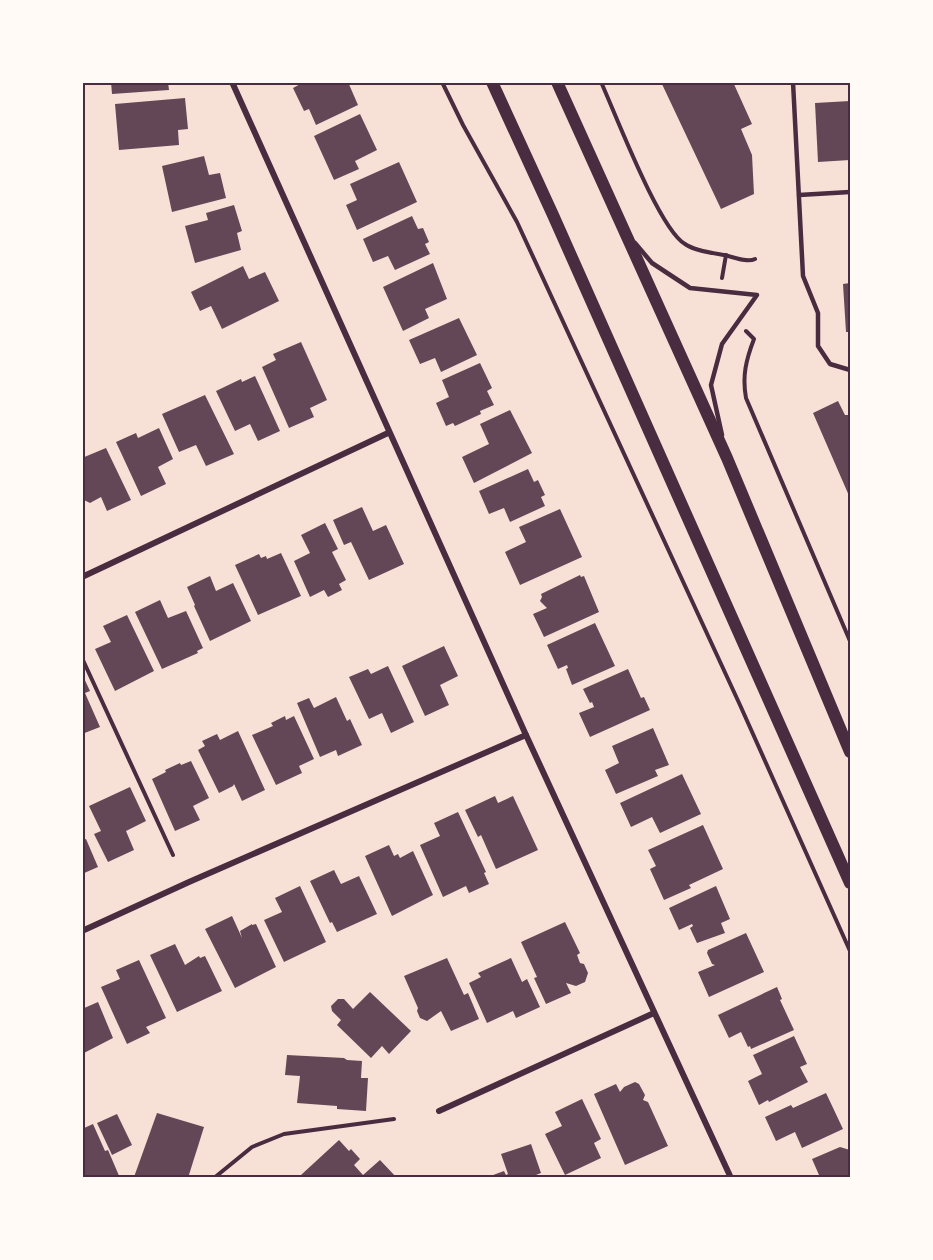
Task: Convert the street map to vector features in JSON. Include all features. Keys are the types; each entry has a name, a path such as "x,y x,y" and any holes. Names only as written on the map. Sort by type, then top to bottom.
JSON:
{"main road":[{"path":"492,82 554,215 850,883"},
{"path":"557,82 727,458 850,752"}],"street":[{"path":"232,82 388,433 731,1178"},
{"path":"82,577 388,433"},
{"path":"82,932 189,882 526,735"},
{"path":"439,1111 654,1013"}],"lane":[{"path":"793,82 803,276 818,313 818,346 830,364 850,370"},
{"path":"799,195 850,192"},
{"path":"624,230 652,263 690,288 757,296 722,344 711,385 727,458"}],"path":[{"path":"442,82 517,222 730,683 850,951"},
{"path":"601,82 661,216 684,244 745,260 755,259"},
{"path":"754,339 744,365 743,383 746,398 850,641"},
{"path":"82,658 173,855"},
{"path":"214,1178 252,1147 284,1134 394,1119"}],"building":[{"path":"111,82 168,82 169,90 112,94"},
{"path":"304,82 348,82 358,105 316,125 309,109 304,111 293,88"},
{"path":"661,82 733,82 752,124 741,129 752,155 754,194 721,209"},
{"path":"185,98 188,129 178,130 179,145 119,150 115,104"},
{"path":"850,101 850,160 818,162 815,103"},
{"path":"360,114 377,150 355,161 359,169 334,180 314,136"},
{"path":"204,156 209,175 220,173 226,198 172,212 162,166"},
{"path":"399,162 417,202 357,230 346,205 357,200 350,184"},
{"path":"234,205 242,231 237,233 241,250 195,263 185,226 208,220 206,213"},
{"path":"412,216 418,229 423,228 429,242 425,244 430,254 395,270 388,256 373,262 363,239"},
{"path":"433,263 447,299 425,309 429,318 403,331 383,287"},
{"path":"243,266 249,279 265,272 279,301 222,329 211,306 200,311 191,292"},
{"path":"850,283 850,332 846,332 843,284"},
{"path":"459,318 477,355 441,372 435,358 420,364 409,340"},
{"path":"301,342 327,400 310,408 314,417 289,428 262,367 276,360 273,354"},
{"path":"480,363 492,388 487,391 494,405 455,426 453,423 446,426 436,403 449,397 442,380"},
{"path":"255,376 280,431 258,441 250,424 235,431 216,391 241,379 242,382"},
{"path":"205,395 234,454 206,466 196,445 179,452 162,414"},
{"path":"838,401 845,415 850,415 850,498 813,413"},
{"path":"510,410 532,453 474,483 462,457 489,444 480,424"},
{"path":"159,428 173,459 158,467 166,484 141,496 116,442 136,433 138,438"},
{"path":"106,448 131,500 107,511 101,497 90,503 82,499 82,458"},
{"path":"528,469 534,482 538,480 545,495 541,497 545,506 510,522 504,508 489,514 479,491"},
{"path":"362,507 373,531 386,525 404,564 369,580 351,542 344,545 333,520"},
{"path":"560,509 582,557 520,585 505,552 526,542 519,527"},
{"path":"325,523 338,549 332,552 346,580 339,584 342,590 328,597 324,590 310,597 294,561 310,553 301,535"},
{"path":"281,553 301,596 258,615 235,565 259,554 261,558 266,556 267,559"},
{"path":"580,575 584,576 599,612 544,637 533,614 547,608 540,601 541,594"},
{"path":"210,576 216,591 233,583 251,621 210,641 187,587"},
{"path":"160,600 168,618 186,611 203,648 197,651 198,653 162,669 135,612"},
{"path":"127,615 154,671 115,691 95,649 111,642 103,626"},
{"path":"595,623 615,666 572,685 566,669 567,665 558,669 547,645"},
{"path":"444,646 458,676 440,685 449,705 425,716 402,666"},
{"path":"388,666 414,722 391,733 382,713 369,719 349,677 368,669 371,674"},
{"path":"628,669 641,698 644,697 650,710 590,737 579,713 594,707 583,689"},
{"path":"82,674 90,691 85,693 100,727 82,734"},
{"path":"336,697 347,721 350,719 362,745 338,756 336,750 320,757 297,703 309,698 314,708"},
{"path":"285,716 286,720 294,716 314,759 299,766 302,773 276,785 252,735 273,726 271,723"},
{"path":"653,728 669,765 655,770 658,776 616,794 605,770 619,763 612,746"},
{"path":"238,731 265,790 242,801 234,784 219,793 198,750 205,746 202,741 217,734 220,740"},
{"path":"191,761 209,798 193,806 200,820 175,831 152,779 180,763 181,765"},
{"path":"682,774 701,814 660,833 652,817 631,827 620,803"},
{"path":"130,787 146,821 126,831 134,850 108,862 94,834 101,831 89,806"},
{"path":"495,796 498,803 513,796 538,850 496,869 481,835 478,837 465,810"},
{"path":"458,812 486,872 484,873 489,884 469,893 466,886 443,897 420,845 440,836 434,823"},
{"path":"703,825 723,869 689,885 691,888 664,900 650,869 656,866 648,850"},
{"path":"86,839 98,867 82,874 82,840"},
{"path":"389,845 394,856 398,854 400,858 413,851 433,895 392,916 365,856"},
{"path":"334,870 341,884 359,876 377,914 337,932 332,922 330,923 310,881"},
{"path":"300,886 326,942 284,962 264,920 282,912 275,898"},
{"path":"716,886 730,919 721,923 725,933 697,943 690,928 692,924 679,930 669,908"},
{"path":"232,916 242,938 240,931 256,924 276,967 235,988 205,929"},
{"path":"565,922 580,953 577,955 580,963 584,964 588,973 585,982 576,986 566,983 571,993 546,1004 521,942"},
{"path":"746,933 764,972 709,997 698,972 715,965 712,964 708,950"},
{"path":"175,944 185,965 199,956 200,958 205,956 222,991 177,1012 150,955"},
{"path":"447,958 464,995 468,993 479,1019 451,1031 441,1011 427,1021 420,1018 404,976"},
{"path":"511,958 522,982 527,979 540,1007 516,1018 513,1011 487,1023 469,983 481,977 478,973"},
{"path":"139,960 166,1018 146,1027 150,1033 127,1044 101,987 120,979 116,970"},
{"path":"777,987 782,999 780,1000 794,1030 751,1049 741,1032 729,1038 718,1015"},
{"path":"370,992 411,1031 389,1054 382,1046 371,1058 337,1025 341,1020 332,1011 331,1006 338,999 344,999 353,1009"},
{"path":"98,1002 113,1038 82,1054 82,1009"},
{"path":"794,1036 807,1064 800,1067 808,1082 759,1105 748,1081 762,1074 753,1055"},
{"path":"287,1055 362,1061 361,1078 368,1078 366,1111 297,1103 300,1076 285,1075"},
{"path":"635,1082 639,1084 645,1095 643,1100 648,1102 668,1146 625,1165 594,1094 616,1084 620,1092 624,1087"},
{"path":"826,1093 843,1129 802,1148 795,1132 776,1141 765,1117 791,1105 793,1108"},
{"path":"582,1099 601,1139 594,1143 601,1158 565,1175 545,1134 562,1126 555,1112"},
{"path":"157,1113 204,1127 188,1178 134,1177"},
{"path":"117,1114 132,1145 112,1155 97,1123"},
{"path":"93,1124 120,1178 82,1178 82,1129"},
{"path":"339,1140 360,1159 354,1165 363,1175 380,1160 397,1178 303,1178 301,1175"},
{"path":"531,1144 541,1173 536,1175 537,1178 485,1178 504,1171 506,1175 508,1174 501,1154"},
{"path":"840,1147 850,1150 850,1178 814,1178 819,1175 812,1159"}]}
